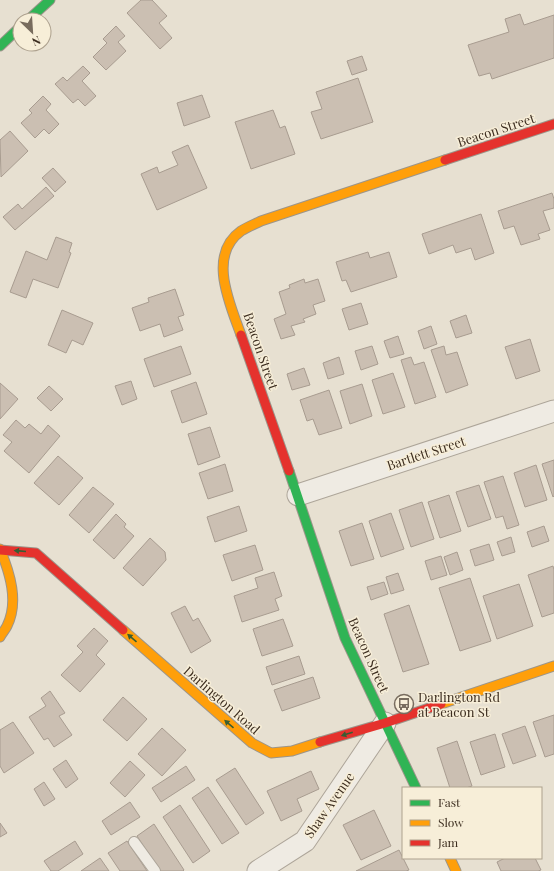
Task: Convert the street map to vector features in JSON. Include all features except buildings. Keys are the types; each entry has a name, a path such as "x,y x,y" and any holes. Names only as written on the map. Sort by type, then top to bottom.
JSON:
{"main road":[{"path":"37,12 50,0"},
{"path":"0,46 12,35"},
{"name":"Beacon Street","path":"416,787 345,638 298,495 226,292 223,265 229,244 241,231 261,221 554,124"},
{"path":"0,550 8,568 12,605 7,626 0,637"},
{"name":"Darlington Road","path":"0,550 36,553 252,743 271,753 292,751 385,723 554,666"},
{"path":"450,859 456,871"}],"street":[{"name":"Bartlett Street","path":"298,495 554,411"},
{"name":"Shaw Avenue","path":"258,871 305,841 385,723"}],"lane":[{"path":"134,842 155,871"}],"traffic: fast":[{"path":"37,12 50,0"},
{"path":"0,46 12,35"},
{"path":"289,471 345,638 416,787"}],"traffic: slow":[{"path":"241,335 227,295 223,266 225,253 231,241 241,231 261,221 445,160"},
{"path":"0,549 10,578 13,597 11,617 0,637"},
{"path":"123,630 252,743 271,753 292,751 320,742"},
{"path":"441,704 554,666"},
{"path":"450,859 456,871"}],"traffic: jam":[{"path":"445,160 554,124"},
{"path":"241,335 289,471"},
{"path":"0,550 36,553 123,630"},
{"path":"320,742 385,723 441,704"}],"place":[{"name":"Darlington Rd at Beacon St","path":"404,704"}]}
